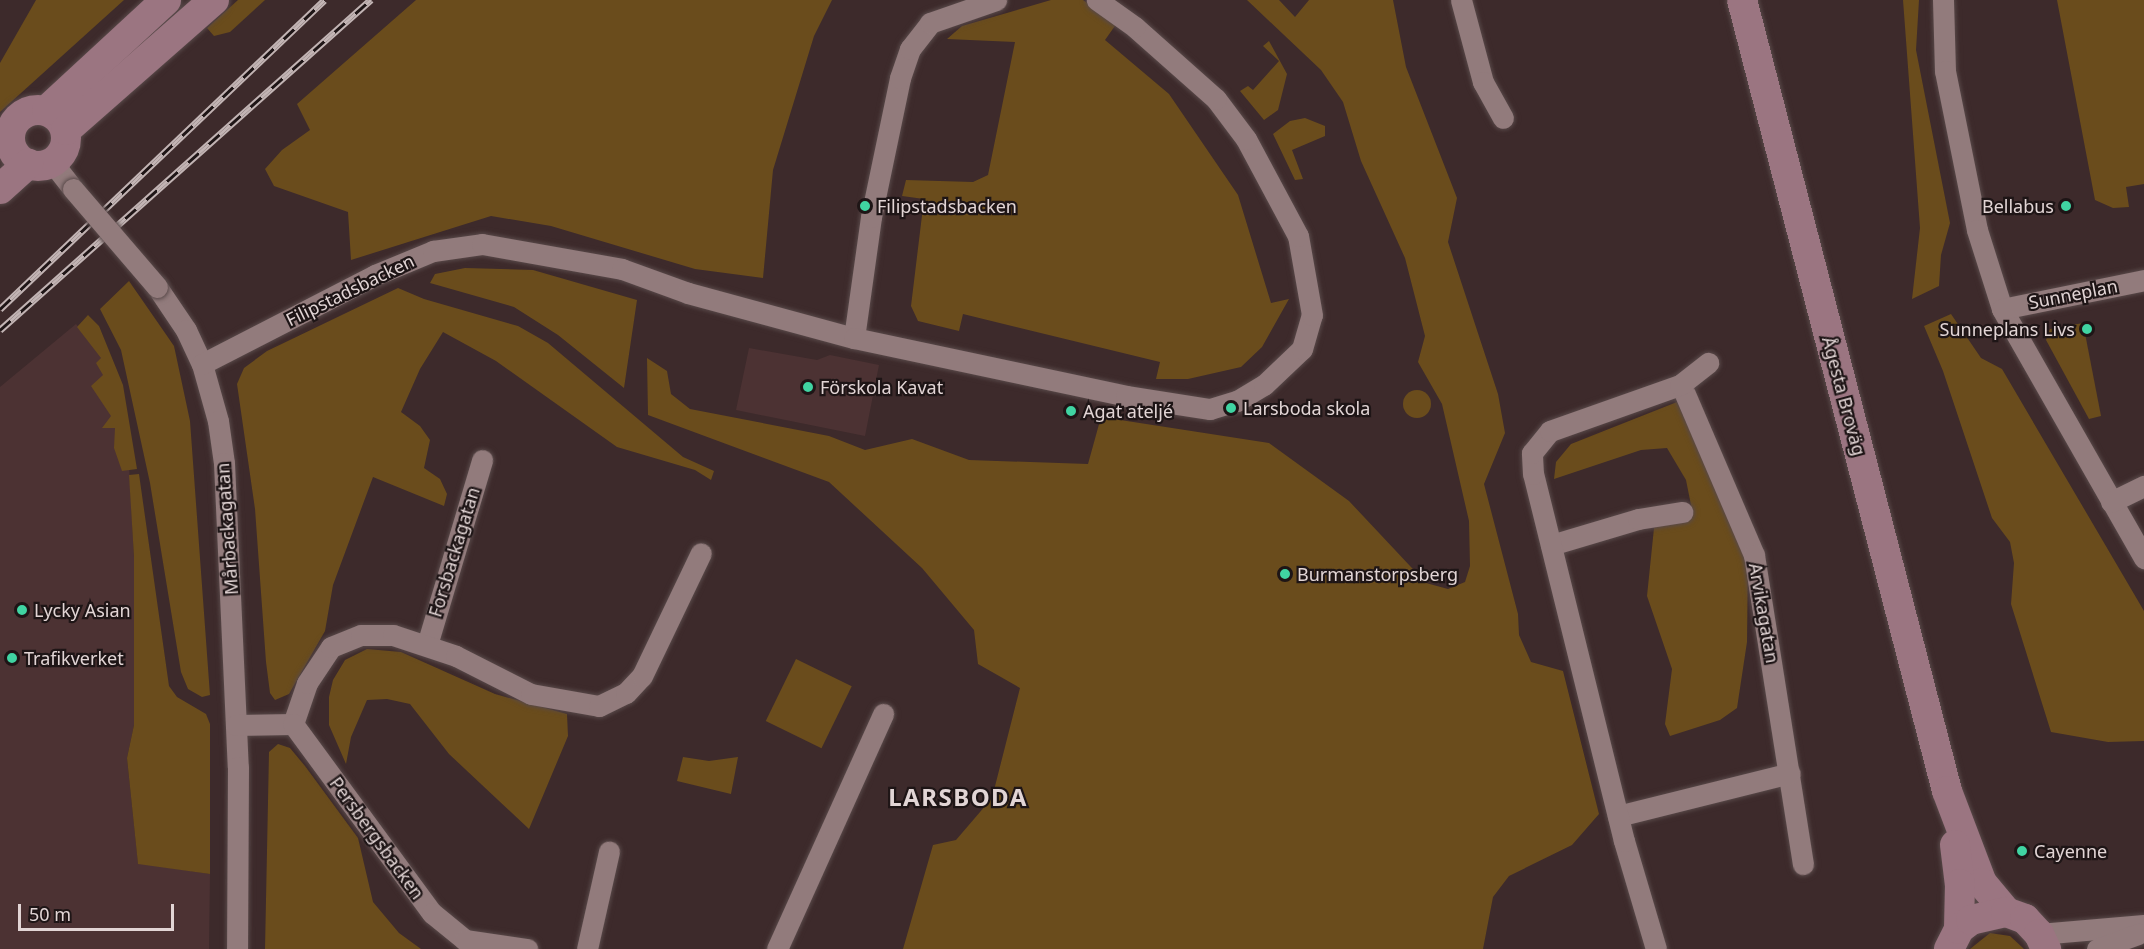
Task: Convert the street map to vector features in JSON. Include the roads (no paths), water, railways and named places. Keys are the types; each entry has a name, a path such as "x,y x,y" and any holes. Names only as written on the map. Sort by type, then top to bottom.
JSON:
{"main road":[{"path":"56,120 166,0"},
{"path":"56,120 214,0"},
{"name":"Ågesta Broväg","path":"1742,0 1947,791 1982,882 2006,912"},
{"path":"23,158 10,132 17,118 31,110 56,120"},
{"path":"0,189 23,158 65,148 56,120"},
{"name":"Ågesta Broväg","path":"1947,791 1960,884 1954,939"},
{"name":"Ågesta Broväg","path":"1954,939 1987,914 2006,912 2025,919 2042,941"}],"street":[{"path":"854,338 871,217 900,78 910,49 930,23 996,0"},
{"name":"Filipstadsbacken","path":"202,364 375,275 433,251 482,244 622,269 688,292 854,338 1126,396 1210,409 1238,401 1264,385 1302,349 1312,315 1298,236 1246,139 1216,99 1135,27 1097,0"},
{"path":"1461,0 1483,82 1503,118"},
{"path":"1943,0 1945,71 1977,230 2002,309 2144,558"},
{"name":"Mårbackagatan","path":"23,158 74,189 157,287 186,330 202,364 218,421 224,463 236,724 237,949"},
{"name":"Sunneplan","path":"2002,309 2144,280"},
{"path":"1656,949 1618,816 1533,474 1532,453 1539,440 1550,431 1680,385 1708,363"},
{"name":"Arvikagatan","path":"1685,394 1754,555 1803,864"},
{"name":"Forsbackagatan","path":"427,645 482,459"},
{"path":"2111,502 2144,486"},
{"path":"1551,545 1638,519 1682,512"},
{"path":"236,724 293,724 307,683 331,647 361,635 393,635 427,645 456,656 531,694 599,706 626,693 642,676 701,553"},
{"path":"777,949 883,714"},
{"name":"Persbergsbacken","path":"293,724 432,913 465,940 527,949"},
{"path":"1618,816 1790,773"},
{"path":"587,949 609,851"},
{"path":"2042,941 2144,925"},
{"path":"2097,949 2144,932"}],"railway":[{"path":"0,309 324,0"},
{"path":"0,330 371,0"}],"place":[{"name":"Filipstadsbacken","path":"865,206"},
{"name":"Bellabus","path":"2066,206"},
{"name":"Sunneplans Livs","path":"2087,329"},
{"name":"Förskola Kavat","path":"808,387"},
{"name":"Larsboda skola","path":"1231,408"},
{"name":"Agat ateljé","path":"1071,411"},
{"name":"Burmanstorpsberg","path":"1285,574"},
{"name":"Lycky Asian","path":"22,610"},
{"name":"Trafikverket","path":"12,658"},
{"name":"Cayenne","path":"2022,851"}],"district":[{"name":"LARSBODA","path":"958,797"}]}
